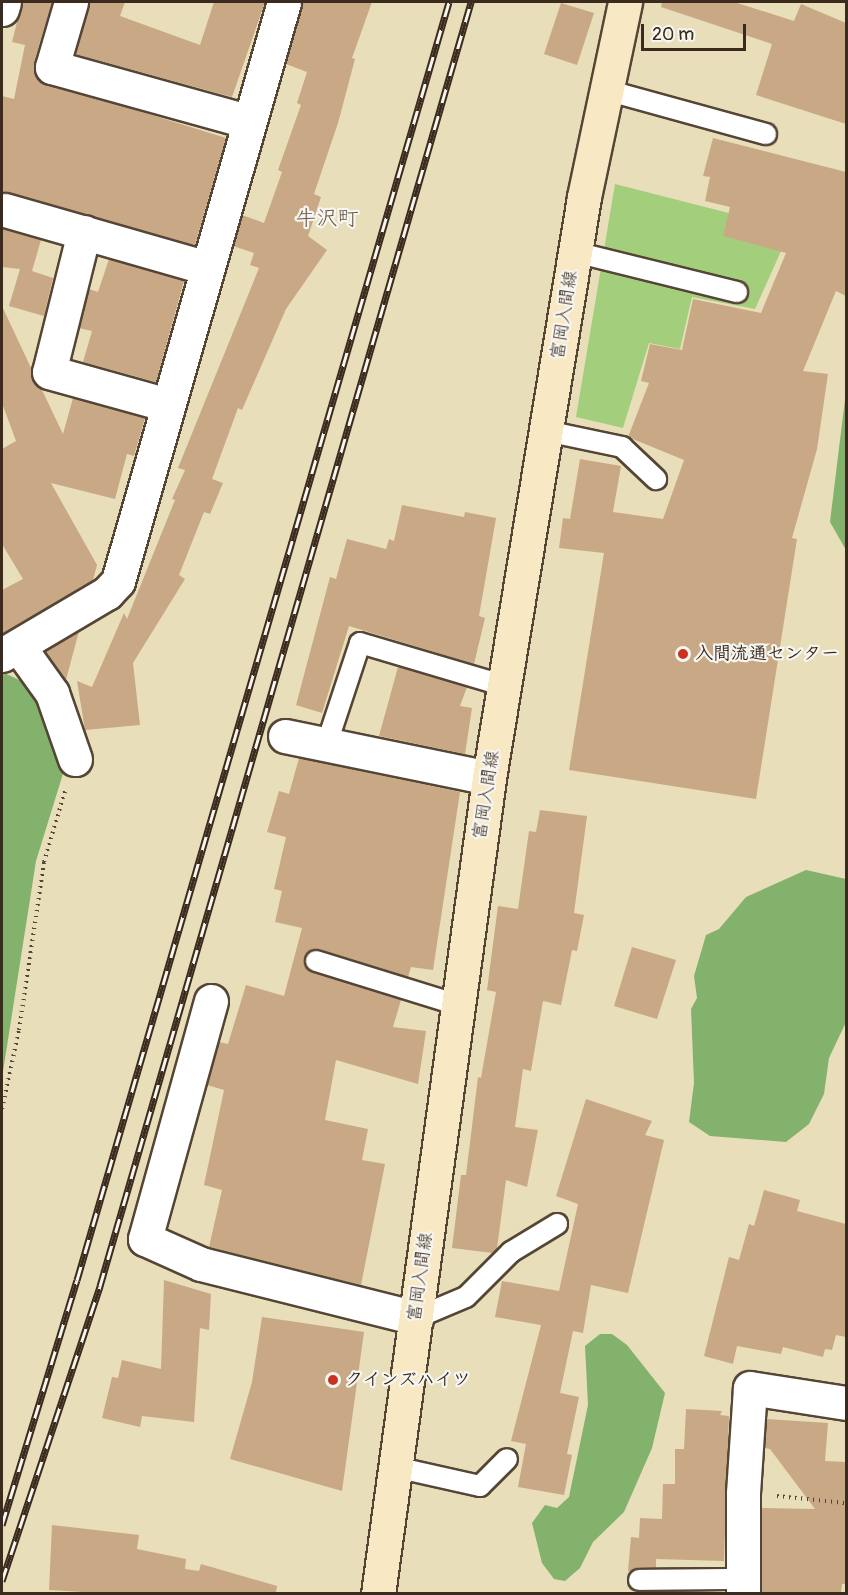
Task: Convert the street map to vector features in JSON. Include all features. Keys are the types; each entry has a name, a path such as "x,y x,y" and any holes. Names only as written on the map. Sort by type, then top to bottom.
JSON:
{"main road":[{"name":"富岡入間線","path":"378,1593 489,778 575,252 625,2"}],"street":[{"path":"2,9 4,2"},
{"path":"71,2 52,67 247,121"},
{"path":"75,759 52,693 10,651 107,593 118,581 247,121 284,2"},
{"path":"4,210 207,268"},
{"path":"84,232 49,372 168,405"},
{"path":"285,736 489,778"},
{"path":"211,1001 145,1239 201,1264 416,1318"},
{"path":"743,1586 743,1493 750,1388 846,1403"}],"lane":[{"path":"606,90 766,134"},
{"path":"575,252 737,292"},
{"path":"546,431 622,447 656,479"},
{"path":"327,743 360,643 505,686"},
{"path":"316,961 458,1005"},
{"path":"416,1318 466,1297 511,1252 557,1224"},
{"path":"395,1467 480,1486 507,1459"},
{"path":"639,1580 743,1586"}],"path":[{"path":"2,1108 19,1030 44,862 75,759"},
{"path":"743,1493 846,1503"}],"green space":[{"path":"615,184 791,229 755,309 692,297 680,349 649,343 623,428 576,417"},
{"path":"846,391 846,550 830,522"},
{"path":"2,672 28,684 43,701 66,764 36,861 2,1078"},
{"path":"806,870 846,879 846,1022 829,1058 824,1094 809,1124 786,1142 710,1136 689,1122 694,1083 691,1009 697,998 694,976 706,935 719,929 746,897"},
{"path":"600,1334 612,1334 627,1345 665,1393 652,1448 624,1512 593,1542 580,1568 565,1581 554,1579 542,1563 532,1523 545,1505 557,1508 569,1497 588,1405 585,1346"}],"building":[{"path":"22,2 52,2 34,62 39,80 226,138 195,245 2,192 2,96 14,99 25,45 12,42"},
{"path":"89,2 125,2 120,16 200,45 214,2 265,2 232,97 75,54"},
{"path":"302,2 372,2 352,58 355,59 338,123 314,194 321,197 308,236 327,250 286,309 242,410 238,408 212,479 223,483 210,514 204,512 179,575 185,579 133,663 140,725 85,730 77,681 92,687 124,613 127,619 175,500 172,499 185,470 178,468 259,268 250,265 254,253 233,246 242,215 264,223 282,172 278,170 301,105 297,103 307,72 286,64"},
{"path":"662,2 734,2 794,21 801,4 846,23 846,124 756,95 772,44 661,7"},
{"path":"561,3 594,13 577,65 544,54"},
{"path":"713,138 846,172 846,296 836,291 803,371 828,374 817,449 792,538 797,539 756,799 569,770 604,553 559,548 563,518 570,519 580,459 621,466 613,512 663,519 684,460 628,437 649,383 641,381 650,344 682,350 693,299 761,313 786,253 723,236 730,207 705,201 710,177 703,176"},
{"path":"2,229 41,240 32,271 53,278 44,316 9,306 20,269 2,267"},
{"path":"109,259 184,281 156,382 83,362 92,331 79,328 89,289 98,292"},
{"path":"2,306 31,368 31,378 41,388 63,434 73,398 145,418 134,456 127,454 115,499 51,483 97,565 93,580 2,634 2,590 23,579 2,544 2,449 16,441 2,403"},
{"path":"402,505 464,517 465,512 496,518 479,616 485,618 474,664 349,626 322,713 296,705 330,577 336,579 347,539 386,549 389,539 394,541"},
{"path":"79,631 66,680 46,651"},
{"path":"398,667 467,687 460,706 472,708 465,754 379,736"},
{"path":"299,758 460,792 433,970 411,967 408,977 319,949 308,952 304,958 307,969 312,972 401,1000 393,1027 426,1031 418,1084 336,1060 325,1120 368,1129 362,1160 385,1164 361,1285 209,1247 222,1190 204,1185 224,1090 207,1085 219,1042 228,1044 246,985 284,996 302,928 275,922 282,891 274,889 286,837 267,832 279,791 289,794"},
{"path":"540,810 587,816 574,913 584,915 577,951 572,950 561,1005 543,1001 531,1071 523,1069 515,1127 538,1130 527,1187 506,1180 497,1249 493,1253 452,1248 461,1175 466,1175 478,1077 481,1078 496,992 487,990 498,906 518,909 529,831 536,832"},
{"path":"632,947 676,960 657,1019 614,1006"},
{"path":"586,1099 652,1121 645,1135 664,1140 628,1293 591,1285 583,1333 573,1331 560,1393 579,1397 567,1454 572,1455 564,1495 518,1487 526,1444 511,1441 541,1325 495,1317 502,1281 559,1291 578,1204 556,1196"},
{"path":"764,1190 800,1200 797,1211 846,1224 846,1337 836,1335 832,1350 825,1349 823,1357 783,1347 781,1354 737,1346 733,1364 704,1356 729,1257 739,1260 749,1224 754,1226"},
{"path":"164,1280 211,1294 209,1330 200,1328 194,1422 142,1416 140,1427 102,1418 112,1377 118,1378 122,1360 161,1369"},
{"path":"262,1317 364,1332 342,1491 230,1459 252,1382"},
{"path":"686,1409 722,1411 720,1415 729,1416 724,1561 656,1559 656,1568 628,1571 631,1537 639,1538 640,1518 662,1519 663,1484 675,1484 675,1449 684,1449"},
{"path":"767,1419 828,1423 825,1461 846,1462 846,1584 842,1584 841,1593 762,1593 762,1508 815,1509 770,1449 765,1448"},
{"path":"52,1525 139,1535 137,1549 186,1559 185,1569 199,1571 201,1564 277,1586 276,1593 100,1593 49,1590"}],"railway":[{"path":"2,1525 77,1280 449,2"},
{"path":"2,1581 100,1286 471,2"}],"place":[{"name":"入間流通センター","path":"683,654"},
{"name":"クインズハイツ","path":"333,1380"}],"district":[{"name":"牛沢町","path":"327,219"}]}
